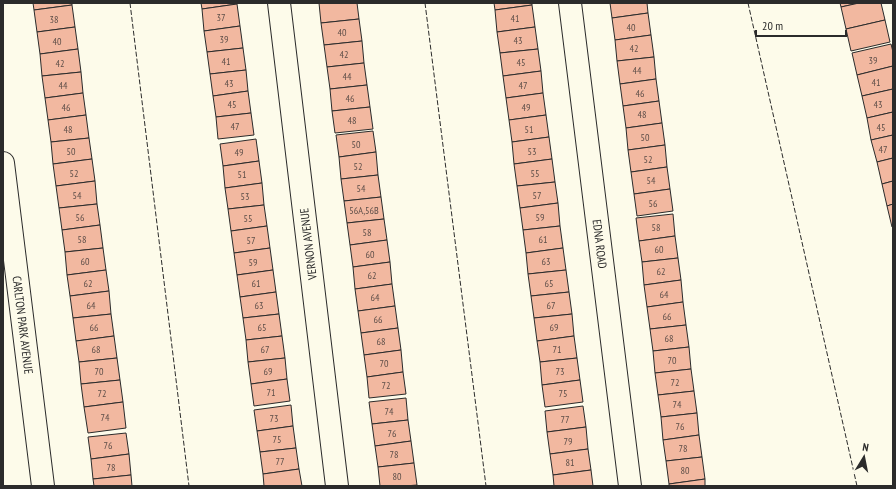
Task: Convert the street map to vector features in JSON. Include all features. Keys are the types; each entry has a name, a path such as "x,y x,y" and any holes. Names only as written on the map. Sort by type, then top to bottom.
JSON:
{"street":[{"name":"VERNON AVENUE","path":"279,3 337,486"},
{"name":"EDNA ROAD","path":"570,3 630,486"},
{"name":"CARLTON PARK AVENUE","path":"3,163 43,486"}],"building":[{"path":"33,3 72,3 72,5 34,10"},
{"path":"201,3 237,3 237,4 202,9"},
{"path":"319,3 357,3 359,19 321,23"},
{"path":"494,3 532,3 532,5 495,10"},
{"path":"610,3 647,3 648,13 612,18"},
{"path":"840,3 859,3 841,7"},
{"path":"859,3 881,3 885,20 846,29 841,7"},
{"path":"237,4 240,26 204,31 202,9"},
{"path":"72,5 75,27 37,32 34,10"},
{"path":"532,5 535,27 497,32 495,10"},
{"path":"648,13 651,35 615,40 612,18"},
{"path":"359,19 362,41 324,45 321,23"},
{"path":"885,20 890,42 851,51 846,29"},
{"path":"240,26 243,48 207,52 204,31"},
{"path":"75,27 78,49 40,54 37,32"},
{"path":"535,27 538,49 500,53 497,32"},
{"path":"651,35 654,57 617,61 615,40"},
{"path":"362,41 364,63 327,67 324,45"},
{"path":"891,44 893,52 893,66 857,75 852,53"},
{"path":"243,48 246,70 210,74 207,52"},
{"path":"78,49 81,72 42,76 40,54"},
{"path":"538,49 541,71 503,76 500,53"},
{"path":"654,57 656,79 620,84 617,61"},
{"path":"364,63 367,85 330,89 327,67"},
{"path":"893,66 893,89 862,96 857,75"},
{"path":"246,70 248,91 213,96 210,74"},
{"path":"541,71 543,93 506,98 503,76"},
{"path":"81,72 83,93 45,98 42,76"},
{"path":"656,79 659,101 623,106 620,84"},
{"path":"367,85 370,107 332,111 330,89"},
{"path":"893,89 893,112 867,118 862,96"},
{"path":"248,91 251,113 216,117 213,96"},
{"path":"83,93 86,115 48,120 45,98"},
{"path":"543,93 546,115 509,120 506,98"},
{"path":"659,101 662,123 626,128 623,106"},
{"path":"370,107 373,129 335,133 332,111"},
{"path":"893,112 893,135 871,140 867,118"},
{"path":"251,113 254,135 218,139 216,117"},
{"path":"86,115 89,138 51,142 48,120"},
{"path":"546,115 549,137 512,142 509,120"},
{"path":"662,123 665,145 628,150 626,128"},
{"path":"373,131 376,152 339,157 336,135"},
{"path":"893,135 893,158 877,162 871,140"},
{"path":"549,137 552,159 514,164 512,142"},
{"path":"89,138 92,159 53,164 51,142"},
{"path":"256,139 259,161 223,166 220,144"},
{"path":"665,145 667,167 631,172 628,150"},
{"path":"376,152 378,175 341,179 339,157"},
{"path":"893,158 893,181 882,184 877,162"},
{"path":"92,159 95,181 56,186 53,164"},
{"path":"552,159 555,182 517,186 514,164"},
{"path":"259,161 262,183 225,188 223,166"},
{"path":"667,167 670,189 634,194 631,172"},
{"path":"378,175 381,197 344,201 341,179"},
{"path":"95,181 97,204 59,208 56,186"},
{"path":"893,181 893,204 887,206 882,184"},
{"path":"555,182 558,203 520,208 517,186"},
{"path":"262,183 264,205 228,209 225,188"},
{"path":"670,189 673,211 637,216 634,194"},
{"path":"381,197 384,219 347,223 344,201"},
{"path":"558,203 560,226 523,230 520,208"},
{"path":"97,204 100,225 62,230 59,208"},
{"path":"893,204 893,227 892,227 887,206"},
{"path":"264,205 267,226 231,231 228,209"},
{"path":"673,214 675,236 639,241 636,218"},
{"path":"384,219 387,240 350,245 347,223"},
{"path":"100,225 103,248 65,252 62,230"},
{"path":"267,226 270,248 234,253 231,231"},
{"path":"560,226 563,248 526,253 523,230"},
{"path":"675,236 678,258 642,262 639,241"},
{"path":"387,240 390,262 353,267 350,245"},
{"path":"103,248 106,270 67,275 65,252"},
{"path":"270,248 273,270 237,275 234,253"},
{"path":"563,248 566,270 528,274 526,253"},
{"path":"678,258 681,280 644,285 642,262"},
{"path":"390,262 392,284 355,289 353,267"},
{"path":"106,270 109,291 70,296 67,275"},
{"path":"273,270 276,292 240,297 237,275"},
{"path":"566,270 569,292 531,296 528,274"},
{"path":"681,280 683,302 647,307 644,285"},
{"path":"392,284 395,306 358,311 355,289"},
{"path":"109,291 111,314 73,318 70,296"},
{"path":"276,292 279,314 243,318 240,297"},
{"path":"569,292 572,314 534,318 531,296"},
{"path":"683,302 686,325 650,329 647,307"},
{"path":"395,306 398,328 361,333 358,311"},
{"path":"111,314 114,336 76,341 73,318"},
{"path":"279,314 282,336 246,340 243,318"},
{"path":"572,314 574,336 537,341 534,318"},
{"path":"686,325 689,347 653,351 650,329"},
{"path":"398,328 401,350 364,355 361,333"},
{"path":"114,336 117,358 79,362 76,341"},
{"path":"282,336 285,358 248,362 246,340"},
{"path":"574,336 577,358 540,362 537,341"},
{"path":"689,347 691,369 655,373 653,351"},
{"path":"401,350 403,372 367,377 364,355"},
{"path":"117,358 120,380 81,384 79,362"},
{"path":"285,358 287,379 251,384 248,362"},
{"path":"577,358 580,380 542,385 540,362"},
{"path":"691,369 694,391 658,395 655,373"},
{"path":"403,372 406,394 369,398 367,377"},
{"path":"287,379 290,401 254,406 251,384"},
{"path":"120,380 123,402 84,407 81,384"},
{"path":"580,380 583,402 545,407 542,385"},
{"path":"694,391 697,413 661,417 658,395"},
{"path":"406,398 408,420 372,424 369,402"},
{"path":"123,402 126,428 88,433 84,407"},
{"path":"291,405 293,426 257,431 254,410"},
{"path":"583,406 586,427 547,432 545,411"},
{"path":"697,413 699,435 663,440 661,417"},
{"path":"408,420 411,441 375,446 372,424"},
{"path":"293,426 296,448 260,452 257,431"},
{"path":"586,427 588,449 550,454 547,432"},
{"path":"126,433 129,454 91,459 88,437"},
{"path":"699,435 702,457 666,461 663,440"},
{"path":"411,441 414,463 378,467 375,446"},
{"path":"296,448 299,469 263,474 260,452"},
{"path":"588,449 591,470 553,475 550,454"},
{"path":"129,454 131,475 93,479 91,459"},
{"path":"702,457 705,479 669,484 666,461"},
{"path":"414,463 417,485 380,486 378,467"},
{"path":"299,469 302,486 264,486 263,474"},
{"path":"591,470 593,486 554,486 553,475"},
{"path":"131,475 132,486 94,486 93,479"},
{"path":"705,479 705,486 669,486 669,484"}],"fence":[{"path":"130,3 189,486"},
{"path":"425,3 486,486"},
{"path":"748,3 857,486"}]}
